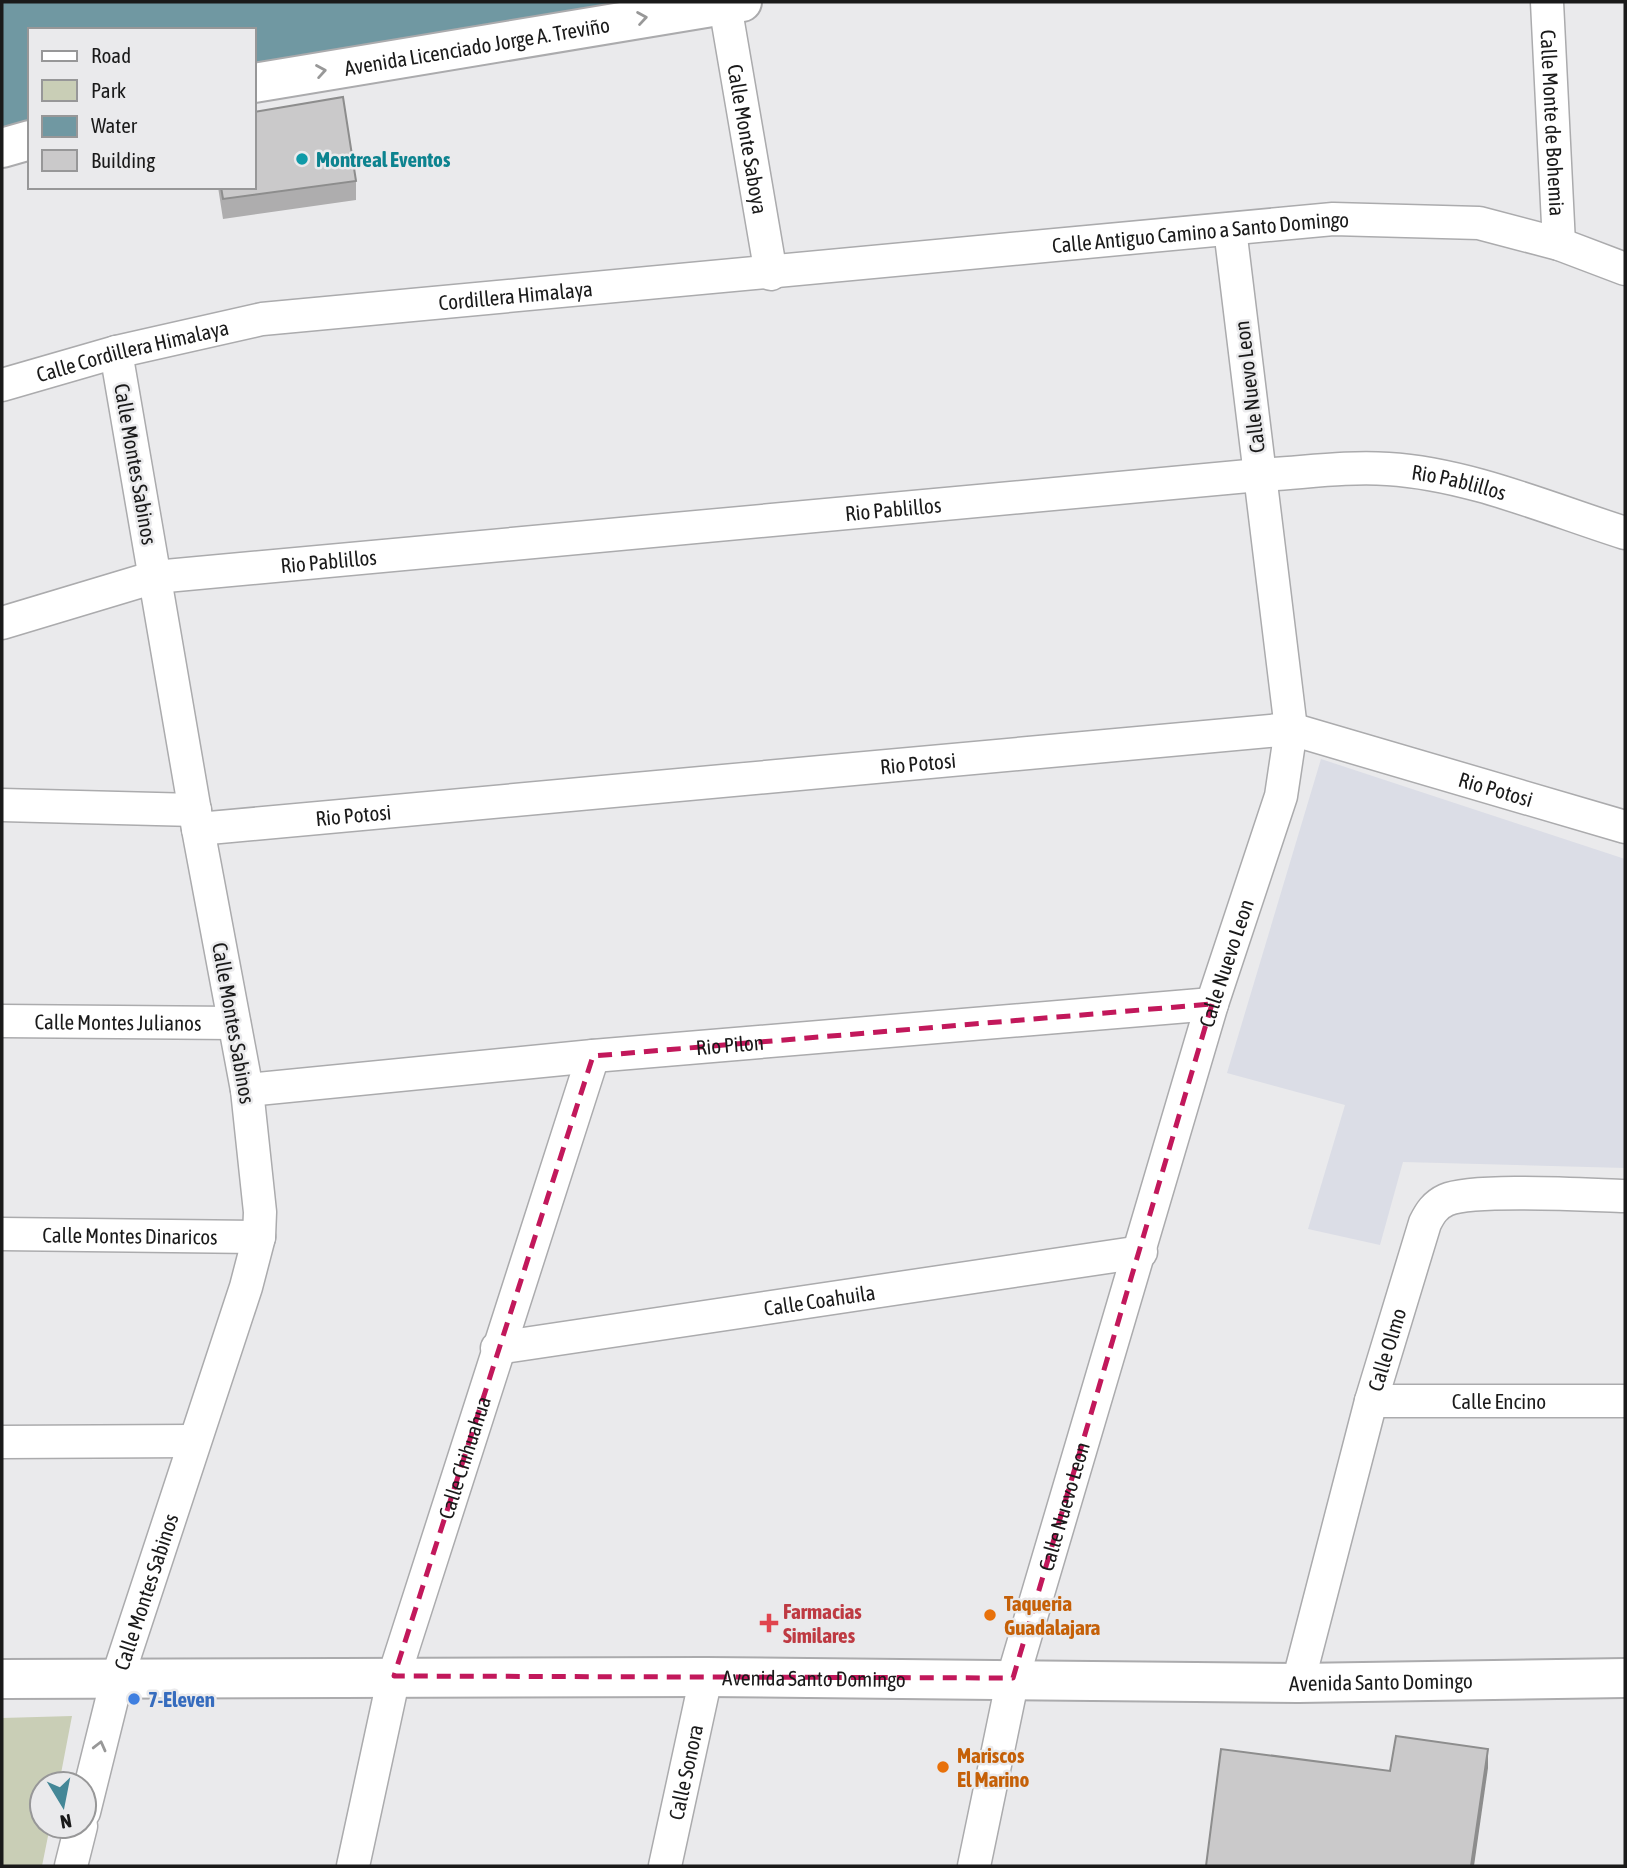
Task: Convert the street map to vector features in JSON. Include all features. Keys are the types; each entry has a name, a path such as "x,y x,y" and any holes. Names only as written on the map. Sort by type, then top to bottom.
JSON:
{"main road":[{"name":"Avenida Licenciado Jorge A. Treviño","path":"256,83 734,3"},
{"path":"2,148 28,141"},
{"name":"Avenida Santo Domingo","path":"2,1679 394,1676 1013,1678 1298,1683 1625,1678"}],"street":[{"name":"Calle Monte de Bohemia","path":"1547,2 1559,244"},
{"name":"Calle Monte Saboya","path":"734,3 771,274"},
{"name":"Calle Antiguo Camino a Santo Domingo","path":"771,274 1333,219 1479,223 1559,244 1625,269"},
{"name":"Calle Nuevo Leon","path":"974,1866 1013,1678 1141,1252 1212,1004 1281,796 1291,729 1230,229"},
{"name":"Cordillera Himalaya","path":"262,319 771,274"},
{"name":"Calle Cordillera Himalaya","path":"2,385 116,352 262,319"},
{"name":"Calle Montes Sabinos","path":"94,1770 117,1679 193,1441 232,1332 259,1237 258,1175 247,1090 116,352"},
{"name":"Rio Pablillos","path":"2,623 156,577 1259,475 1387,469 1452,479 1625,533"},
{"name":"Rio Potosi","path":"2,805 197,820 1291,729 1625,827"},
{"name":"Rio Pilon","path":"247,1090 593,1056 1212,1004"},
{"name":"Calle Montes Julianos","path":"2,1021 234,1023"},
{"name":"Calle Chihuahua","path":"353,1866 394,1676 593,1056"},
{"name":"Calle Olmo","path":"1298,1683 1371,1401 1425,1223 1433,1208 1447,1199 1473,1195 1625,1196"},
{"name":"Calle Montes Dinaricos","path":"2,1234 259,1237"},
{"name":"Calle Coahuila","path":"498,1348 1141,1252"},
{"name":"Calle Encino","path":"1371,1401 1625,1401"},
{"path":"2,1442 193,1441"},
{"name":"Calle Sonora","path":"665,1866 706,1677"},
{"path":"71,1866 77,1840"}],"highlighted area":[{"path":"1212,1004 1013,1678 394,1676 593,1056"}],"shaded area":[{"path":"1321,759 1625,859 1625,1168 1403,1162 1380,1245 1308,1229 1345,1105 1227,1073"}],"green space":[{"path":"72,1716 62,1770 28,1770 28,1840 47,1840 42,1866 2,1866 2,1718"}],"water":[{"path":"2,2 743,2 256,83 256,28 28,28 28,141 2,148"}],"building":[{"name":"Montreal Eventos","path":"343,97 356,181 223,199 221,189 256,189 256,112"},
{"path":"1396,1736 1488,1749 1471,1866 1206,1866 1221,1749 1390,1771"}],"place":[{"name":"Montreal Eventos","path":"302,159"},
{"name":"Taqueria Guadalajara","path":"990,1615"},
{"name":"Farmacias Similares","path":"769,1623"},
{"name":"7-Eleven","path":"134,1699"},
{"name":"Mariscos El Marino","path":"943,1767"}]}
